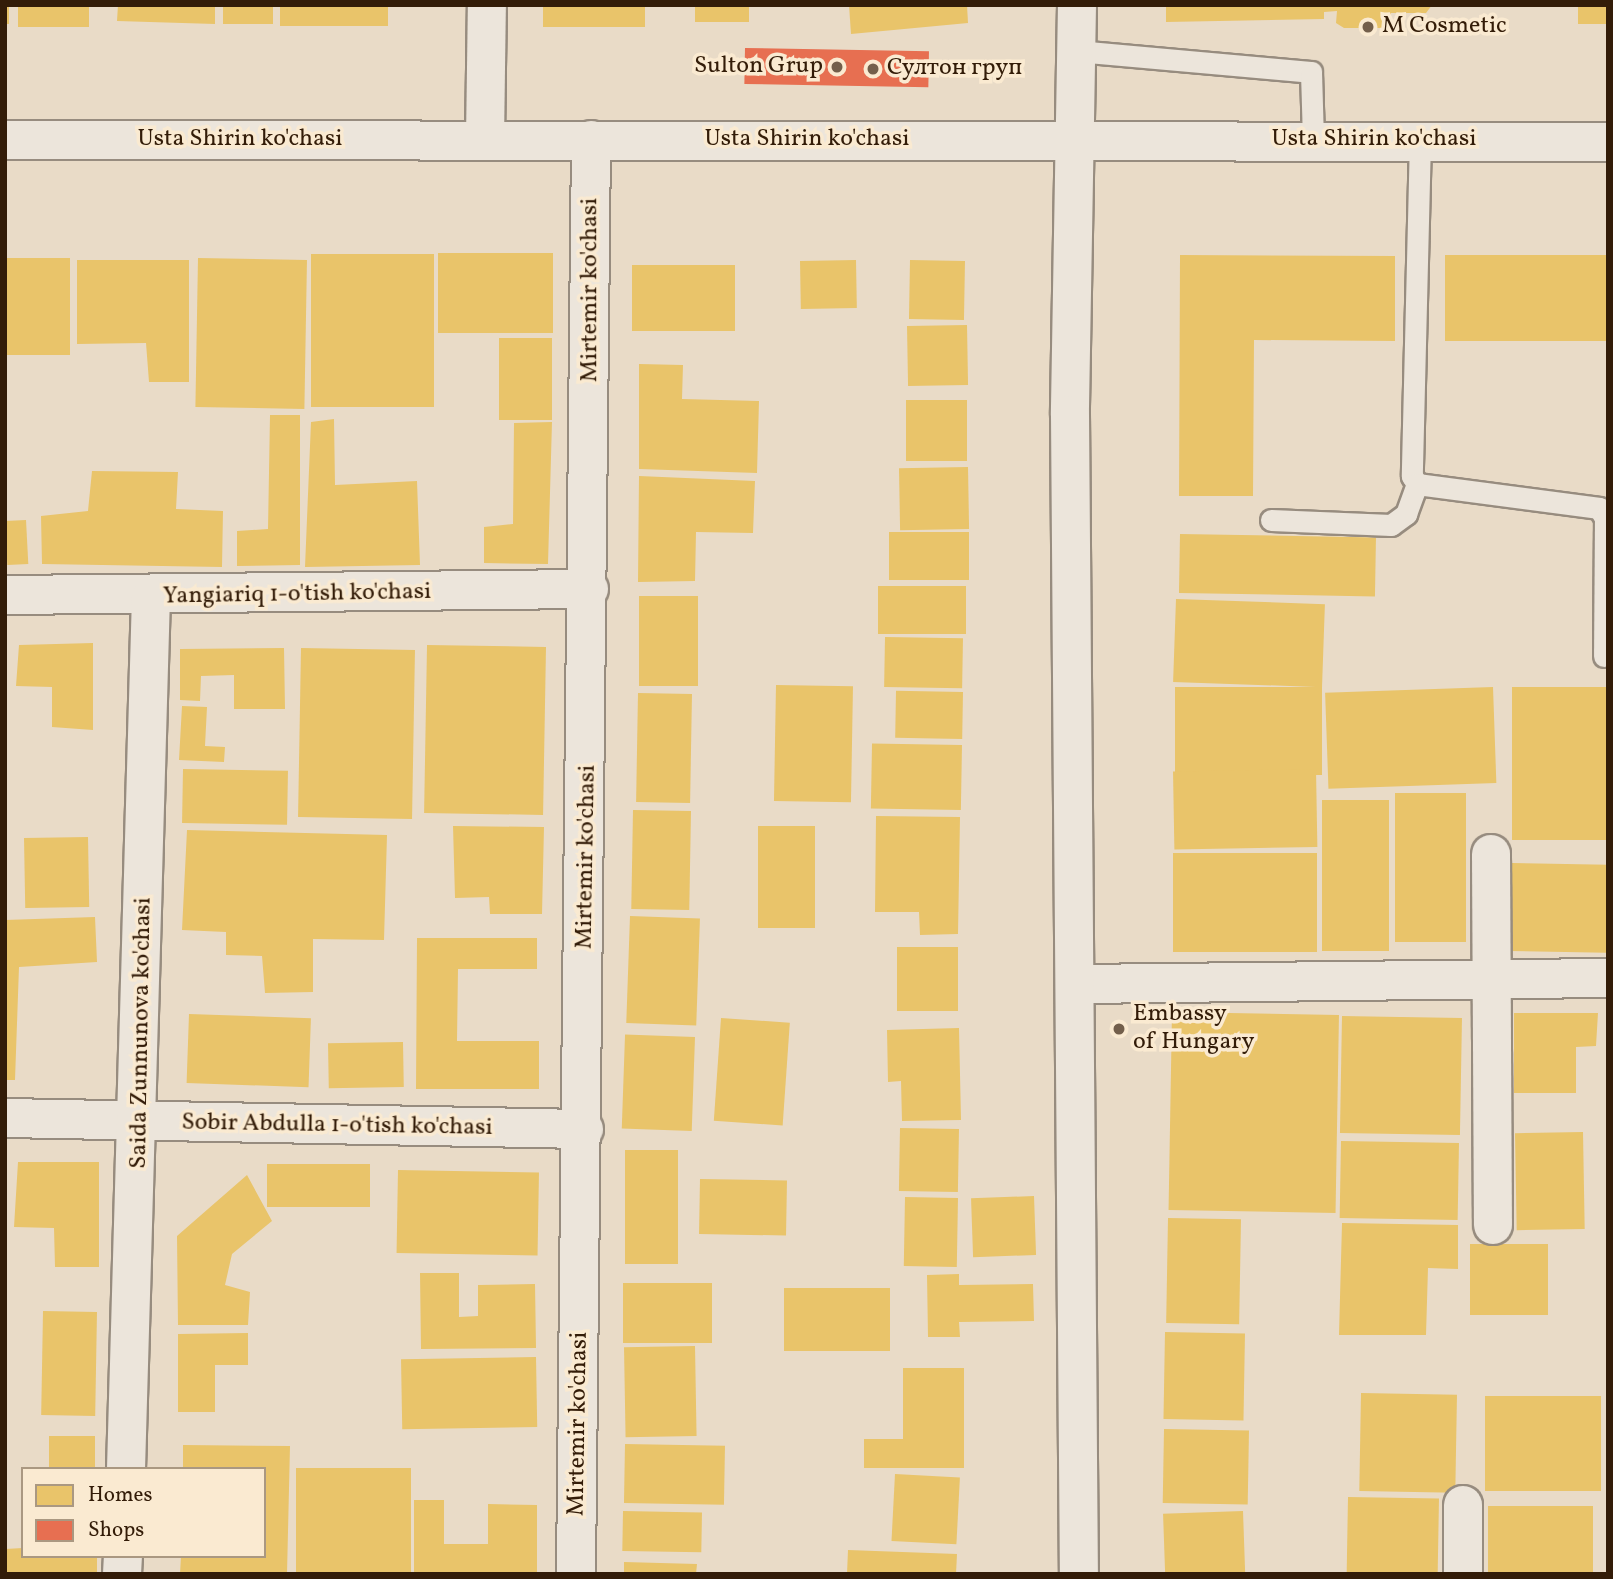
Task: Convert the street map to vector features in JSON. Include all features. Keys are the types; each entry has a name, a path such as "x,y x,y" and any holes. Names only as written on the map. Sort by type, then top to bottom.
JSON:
{"street":[{"path":"485,140 487,5"},
{"path":"1077,5 1070,415 1078,984 1079,1574"},
{"name":"Usta Shirin ko'chasi","path":"5,140 1420,139 1608,142"},
{"name":"Mirtemir ko'chasi","path":"576,1574 584,1129 591,140"},
{"name":"Yangiariq 1-o'tish ko'chasi","path":"5,595 151,598 589,589"},
{"name":"Saida Zunnunova ko'chasi","path":"126,1467 141,1123 151,598"},
{"path":"1491,855 1493,1225"},
{"path":"1078,984 1608,978"},
{"name":"Sobir Abdulla 1-o'tish ko'chasi","path":"5,1118 141,1123 584,1129"},
{"path":"1462,1505 1463,1574"}],"lane":[{"path":"1076,51 1311,72 1313,140"},
{"path":"1271,520 1391,525 1406,514 1417,484 1409,451 1420,139"},
{"path":"1417,484 1599,508 1605,518 1604,656"}],"building: Homes":[{"path":"5,5 9,5 9,24 5,24"},
{"path":"18,5 89,5 89,27 18,27"},
{"path":"118,5 215,5 215,24 117,21"},
{"path":"223,5 273,5 273,24 223,24"},
{"path":"280,5 388,5 388,26 280,26"},
{"path":"543,5 645,5 645,27 543,27"},
{"path":"695,5 749,5 749,22 695,22"},
{"path":"849,5 967,5 968,23 851,34"},
{"path":"1166,5 1432,5 1426,13 1391,13 1391,28 1344,28 1336,23 1337,11 1324,12 1324,19 1166,22"},
{"path":"1578,5 1608,5 1608,24 1578,24"},
{"path":"438,253 553,253 553,333 438,333"},
{"path":"311,254 434,254 434,407 311,407"},
{"path":"1180,255 1395,256 1395,341 1254,340 1253,496 1179,496"},
{"path":"1445,255 1608,255 1608,341 1445,341"},
{"path":"5,258 70,258 70,355 5,355"},
{"path":"198,258 307,260 304,409 195,407"},
{"path":"77,260 189,260 189,382 149,382 146,343 77,344"},
{"path":"856,260 857,308 801,309 800,261"},
{"path":"910,260 965,261 964,320 909,319"},
{"path":"632,265 735,265 735,331 632,331"},
{"path":"967,325 968,385 908,386 907,326"},
{"path":"499,338 552,338 552,420 499,420"},
{"path":"639,364 683,365 682,399 759,401 757,473 639,469"},
{"path":"906,400 967,400 967,461 906,461"},
{"path":"270,415 300,415 300,565 237,566 237,531 268,529"},
{"path":"334,419 335,485 417,481 420,565 305,567 311,422"},
{"path":"552,422 548,564 484,563 484,527 513,524 514,423"},
{"path":"968,467 969,529 900,530 899,468"},
{"path":"92,471 178,472 176,509 223,511 222,567 42,564 41,516 88,511"},
{"path":"639,476 755,481 753,533 696,532 695,581 638,582"},
{"path":"26,520 28,564 7,565 5,521"},
{"path":"889,532 969,532 969,580 889,580"},
{"path":"1180,534 1376,537 1375,596 1179,593"},
{"path":"878,586 966,586 966,634 878,634"},
{"path":"639,596 698,596 698,686 639,686"},
{"path":"1176,599 1325,604 1322,687 1173,682"},
{"path":"885,637 963,638 962,688 884,687"},
{"path":"93,643 93,730 52,727 52,687 16,686 19,645"},
{"path":"427,645 546,647 543,815 424,813"},
{"path":"284,648 285,709 234,709 234,675 201,676 200,701 180,700 180,649"},
{"path":"301,648 415,650 412,819 298,817"},
{"path":"776,685 853,686 851,802 774,801"},
{"path":"1175,687 1322,687 1322,775 1175,775"},
{"path":"1493,687 1496,783 1328,789 1325,693"},
{"path":"1512,687 1608,687 1608,840 1512,840"},
{"path":"896,691 963,692 962,739 895,738"},
{"path":"638,693 692,694 690,803 636,802"},
{"path":"182,706 207,707 205,746 225,747 224,762 179,760"},
{"path":"872,743 962,745 961,810 871,808"},
{"path":"183,769 288,771 287,825 182,823"},
{"path":"1316,769 1317,847 1174,849 1173,771"},
{"path":"1395,793 1466,793 1466,942 1395,942"},
{"path":"1322,800 1389,800 1389,951 1322,951"},
{"path":"633,810 691,811 689,910 631,909"},
{"path":"876,816 960,817 958,934 920,935 919,912 875,912"},
{"path":"453,826 544,827 542,914 490,914 489,897 455,898"},
{"path":"758,826 815,826 815,928 758,928"},
{"path":"187,830 387,835 384,940 313,939 313,992 265,993 262,956 226,955 226,932 182,930"},
{"path":"88,837 89,907 25,908 24,838"},
{"path":"1173,853 1317,853 1317,952 1173,952"},
{"path":"1512,863 1608,865 1606,953 1510,951"},
{"path":"630,916 700,918 696,1025 626,1023"},
{"path":"95,917 97,962 19,967 15,1080 5,1080 5,920"},
{"path":"417,938 537,938 537,969 458,969 457,1041 539,1041 539,1089 416,1089"},
{"path":"897,947 958,947 958,1011 897,1011"},
{"path":"1172,1012 1339,1015 1336,1213 1169,1210"},
{"path":"1514,1013 1598,1013 1596,1046 1576,1047 1576,1093 1514,1093"},
{"path":"189,1014 311,1018 309,1087 187,1083"},
{"path":"1342,1016 1462,1018 1460,1135 1340,1133"},
{"path":"721,1018 790,1023 783,1126 714,1121"},
{"path":"959,1028 961,1120 902,1121 901,1081 888,1082 887,1030"},
{"path":"625,1035 695,1037 692,1131 622,1128"},
{"path":"403,1042 404,1087 329,1088 328,1043"},
{"path":"900,1128 959,1129 958,1192 899,1191"},
{"path":"1583,1132 1585,1229 1517,1230 1515,1133"},
{"path":"1341,1141 1459,1143 1458,1220 1340,1218"},
{"path":"625,1150 678,1150 678,1264 625,1264"},
{"path":"18,1162 99,1162 99,1267 55,1267 54,1228 14,1227"},
{"path":"267,1164 370,1164 370,1207 267,1207"},
{"path":"398,1170 539,1172 538,1255 397,1253"},
{"path":"247,1175 272,1221 232,1254 225,1285 250,1292 248,1325 178,1325 177,1236"},
{"path":"700,1179 787,1181 786,1236 699,1234"},
{"path":"1034,1196 1036,1255 973,1257 971,1198"},
{"path":"905,1197 958,1198 957,1267 904,1266"},
{"path":"1168,1218 1241,1219 1239,1324 1166,1323"},
{"path":"1342,1223 1458,1225 1458,1269 1428,1268 1426,1335 1339,1335"},
{"path":"1470,1244 1548,1244 1548,1315 1470,1315"},
{"path":"420,1273 459,1273 459,1317 478,1316 478,1285 535,1284 536,1348 421,1349"},
{"path":"959,1274 959,1285 1033,1284 1034,1321 959,1322 960,1337 928,1337 927,1275"},
{"path":"623,1283 712,1283 712,1343 623,1343"},
{"path":"784,1288 890,1288 890,1351 784,1351"},
{"path":"43,1311 97,1312 95,1416 41,1415"},
{"path":"1165,1332 1245,1333 1243,1420 1163,1419"},
{"path":"248,1333 248,1365 215,1365 215,1412 178,1412 178,1334"},
{"path":"695,1346 697,1436 626,1437 624,1347"},
{"path":"536,1357 537,1427 402,1429 401,1359"},
{"path":"903,1368 964,1368 964,1468 864,1468 864,1439 903,1439"},
{"path":"1361,1393 1457,1395 1455,1493 1359,1491"},
{"path":"1485,1396 1601,1396 1601,1491 1485,1491"},
{"path":"1164,1429 1249,1430 1248,1504 1163,1503"},
{"path":"49,1436 95,1436 95,1467 49,1467"},
{"path":"625,1444 725,1446 724,1505 624,1503"},
{"path":"183,1445 290,1446 287,1574 180,1574 181,1558 266,1558 266,1467 183,1467"},
{"path":"296,1468 411,1468 411,1574 296,1574"},
{"path":"895,1474 960,1477 956,1544 891,1541"},
{"path":"1348,1497 1439,1499 1438,1574 1347,1574"},
{"path":"414,1500 444,1500 444,1544 488,1544 488,1504 537,1505 537,1574 414,1574"},
{"path":"1488,1506 1593,1506 1593,1574 1488,1574"},
{"path":"623,1511 702,1512 701,1552 622,1551"},
{"path":"1243,1511 1245,1574 1165,1574 1163,1514"},
{"path":"21,1548 21,1558 97,1558 97,1574 5,1574 5,1549"},
{"path":"848,1550 957,1554 956,1574 847,1574"},
{"path":"624,1562 697,1564 696,1574 624,1574"}],"building: Shops":[{"name":"Sulton Grup","path":"745,48 929,51 928,87 744,84"}],"place":[{"name":"M Cosmetic","path":"1368,27"},
{"name":"Sulton Grup","path":"837,67"},
{"name":"Султон груп","path":"873,69"},
{"name":"Embassy of Hungary","path":"1119,1029"}]}
